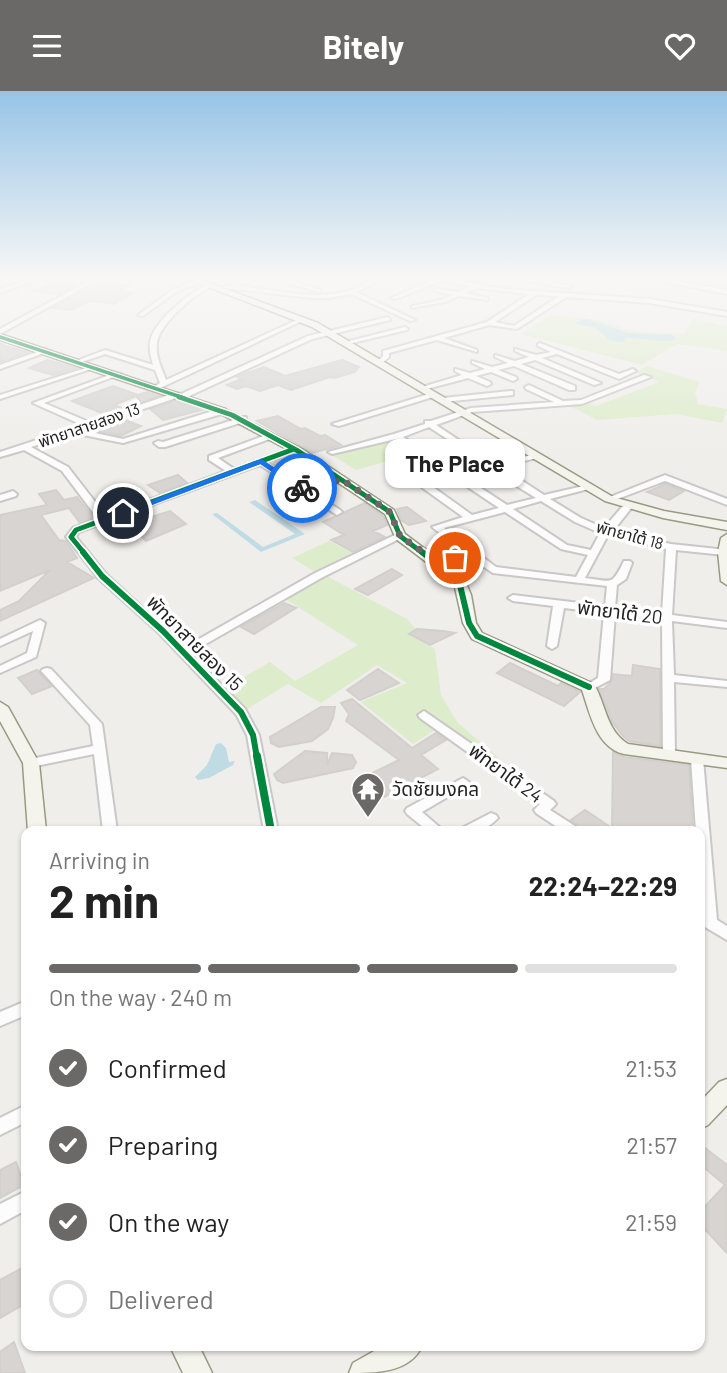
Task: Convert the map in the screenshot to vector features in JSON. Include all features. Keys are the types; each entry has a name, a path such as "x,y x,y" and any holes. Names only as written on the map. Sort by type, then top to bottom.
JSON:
{"main road":[{"path":"8,338 117,375 160,386 243,419 294,449 390,512 400,536 439,563 464,589 470,629 477,636 589,687 610,740 624,749 727,763"},
{"path":"340,338 533,456 609,499 629,506 727,526"},
{"path":"726,545 727,581"},
{"path":"0,707 31,763 37,826"},
{"path":"705,1113 727,1089"},
{"path":"187,1351 198,1373"},
{"path":"363,1373 400,1351"}],"street":[{"path":"155,338 154,353 160,386 263,338"},
{"path":"180,396 223,380 308,338"},
{"path":"348,342 366,338"},
{"path":"380,362 387,356 384,352 439,338 475,351"},
{"path":"540,345 620,377 633,371"},
{"path":"517,350 597,383"},
{"path":"0,366 45,351"},
{"path":"79,361 105,352 158,369"},
{"path":"423,388 557,352"},
{"path":"573,358 587,354"},
{"path":"497,356 572,388"},
{"path":"474,362 513,379"},
{"path":"595,367 611,362"},
{"path":"0,397 94,366"},
{"path":"457,370 487,384"},
{"path":"89,425 37,403 117,375"},
{"path":"431,375 456,386"},
{"path":"332,451 397,436 463,412 582,402 647,377"},
{"path":"622,380 632,383"},
{"path":"529,387 563,404"},
{"path":"336,424 439,398 510,393"},
{"name":"พัทยาสายสอง 13","path":"0,455 180,396"},
{"path":"73,431 123,441 222,411"},
{"path":"158,443 162,445 243,419"},
{"name":"พัทยาใต้ 18","path":"428,423 542,498 578,520 606,532 671,547 726,545"},
{"path":"233,472 212,458 270,436"},
{"path":"397,436 564,547 593,552"},
{"path":"25,447 65,470 104,520 294,449"},
{"path":"492,467 533,456"},
{"path":"260,461 337,512"},
{"path":"390,461 470,518"},
{"path":"609,499 665,478 727,502"},
{"path":"307,492 341,479"},
{"path":"585,487 437,527 493,570 612,584 621,579 626,563"},
{"path":"0,498 13,493"},
{"path":"579,580 606,532 629,506"},
{"name":"พัทยาสายสอง 15","path":"104,520 76,530 71,537 102,576 184,652 241,712 253,735 270,826"},
{"path":"184,652 319,575 400,536"},
{"path":"669,755 667,579 671,547"},
{"path":"439,563 471,553"},
{"path":"589,687 604,680 612,584"},
{"name":"พัทยาใต้ 20","path":"513,598 727,625"},
{"path":"552,646 559,604"},
{"path":"0,643 40,623 32,655 0,670"},
{"path":"47,671 96,724 109,826"},
{"path":"669,677 727,684"},
{"name":"พัทยาใต้ 24","path":"424,715 549,804 541,810 565,826"},
{"path":"31,763 100,749"},
{"path":"697,759 700,826"},
{"path":"431,826 412,811 463,782"},
{"path":"476,826 491,818"},
{"path":"705,920 727,934"},
{"path":"0,1019 21,1010"},
{"path":"0,1127 21,1116"},
{"path":"0,1213 21,1202"}],"green space":[{"path":"536,338 727,338 727,351 676,344 642,365"},
{"path":"647,366 700,382 695,392 698,404 727,409 722,423 676,414 597,420 566,404 586,403 596,406 659,382 635,372"},
{"path":"395,437 419,452 356,470 330,454"},
{"path":"329,541 355,554 317,573 292,558"},
{"path":"325,575 407,619 416,629 409,635 435,649 441,695 458,723 500,759 497,765 442,725 413,744 361,702 407,683 377,665 321,703 288,684 247,709 225,688 270,662 295,681 358,645 282,597"}],"water":[{"path":"608,338 675,338 668,341 626,338 623,342"},
{"path":"255,500 305,534 261,552 212,514 217,513 263,547 295,534 249,502"},
{"path":"221,743 226,748 229,762 235,761 233,765 209,778 198,780 195,777 207,765 216,744"}],"building":[{"path":"0,343 5,346 28,352 0,362"},
{"path":"47,360 76,368 53,375 29,368"},
{"path":"342,360 359,367 355,372 291,390 278,385 260,391 246,386 237,389 227,385 242,379 237,377 264,367 285,376"},
{"path":"113,386 138,395 147,392 159,396 141,402 136,396 114,405 122,408 104,414 72,401"},
{"path":"175,401 201,410 163,420 150,409"},
{"path":"278,416 301,429 305,428 320,436 325,435 341,445 313,453 257,421"},
{"path":"123,419 141,426 121,436 91,429"},
{"path":"281,460 317,482 308,486 273,463"},
{"path":"178,475 187,483 160,493 148,485"},
{"path":"665,484 684,491 669,500 647,492"},
{"path":"56,490 64,500 77,497 94,518 80,523 69,508 41,515 59,540 66,541 77,558 67,562 94,578 0,621 0,610 19,601 50,570 0,591 0,515 47,505 39,494"},
{"path":"365,503 383,516 387,525 373,531 385,537 353,552 331,540 344,535 323,522"},
{"path":"407,507 426,521 409,525 401,520 397,509"},
{"path":"170,511 186,524 146,541 123,518 138,513 145,519"},
{"path":"392,569 402,575 368,595 355,589"},
{"path":"284,603 296,608 254,634 241,627"},
{"path":"417,629 455,633 430,645 409,634"},
{"path":"510,663 558,686 561,683 580,692 564,706 497,673"},
{"path":"633,665 660,669 660,746 629,741 623,736 613,723 599,689 604,689 611,682 613,674 632,676"},
{"path":"378,669 399,683 360,700 347,690"},
{"path":"37,670 52,686 32,694 18,678"},
{"path":"352,699 412,748 436,733 446,740 421,755 438,769 384,797 362,778 399,760 346,721 349,714 341,703"},
{"path":"321,707 335,707 333,718 328,729 312,741 279,747 271,743 270,737"},
{"path":"305,751 327,753 327,765 332,753 352,755 356,762 353,768 283,783 277,780 274,774"},
{"path":"613,752 624,757 689,765 693,826 612,826"},
{"path":"585,810 609,826 580,826 571,820"},
{"path":"705,1148 727,1165 727,1253 705,1229 705,1207 725,1185 705,1168"},
{"path":"16,1162 21,1187 0,1198 0,1170"},
{"path":"21,1269 21,1306 0,1318 0,1280"},
{"path":"14,1342 25,1373 0,1373 0,1352"}],"cycle path":[{"path":"2,338 222,411 298,451 390,512 400,536 459,581 469,623 477,636 589,687"},
{"path":"270,826 253,735 241,712 163,631 102,576 71,537 76,530 294,449"}],"way so far":[{"path":"302,488 307,492 341,479 390,512 400,536 439,563 455,558"}],"place":[{"name":"The Place","path":"455,558"},
{"name":"วัดชัยมงคล","path":"368,819"}],"route":[{"path":"123,513 260,461 302,488"}]}
